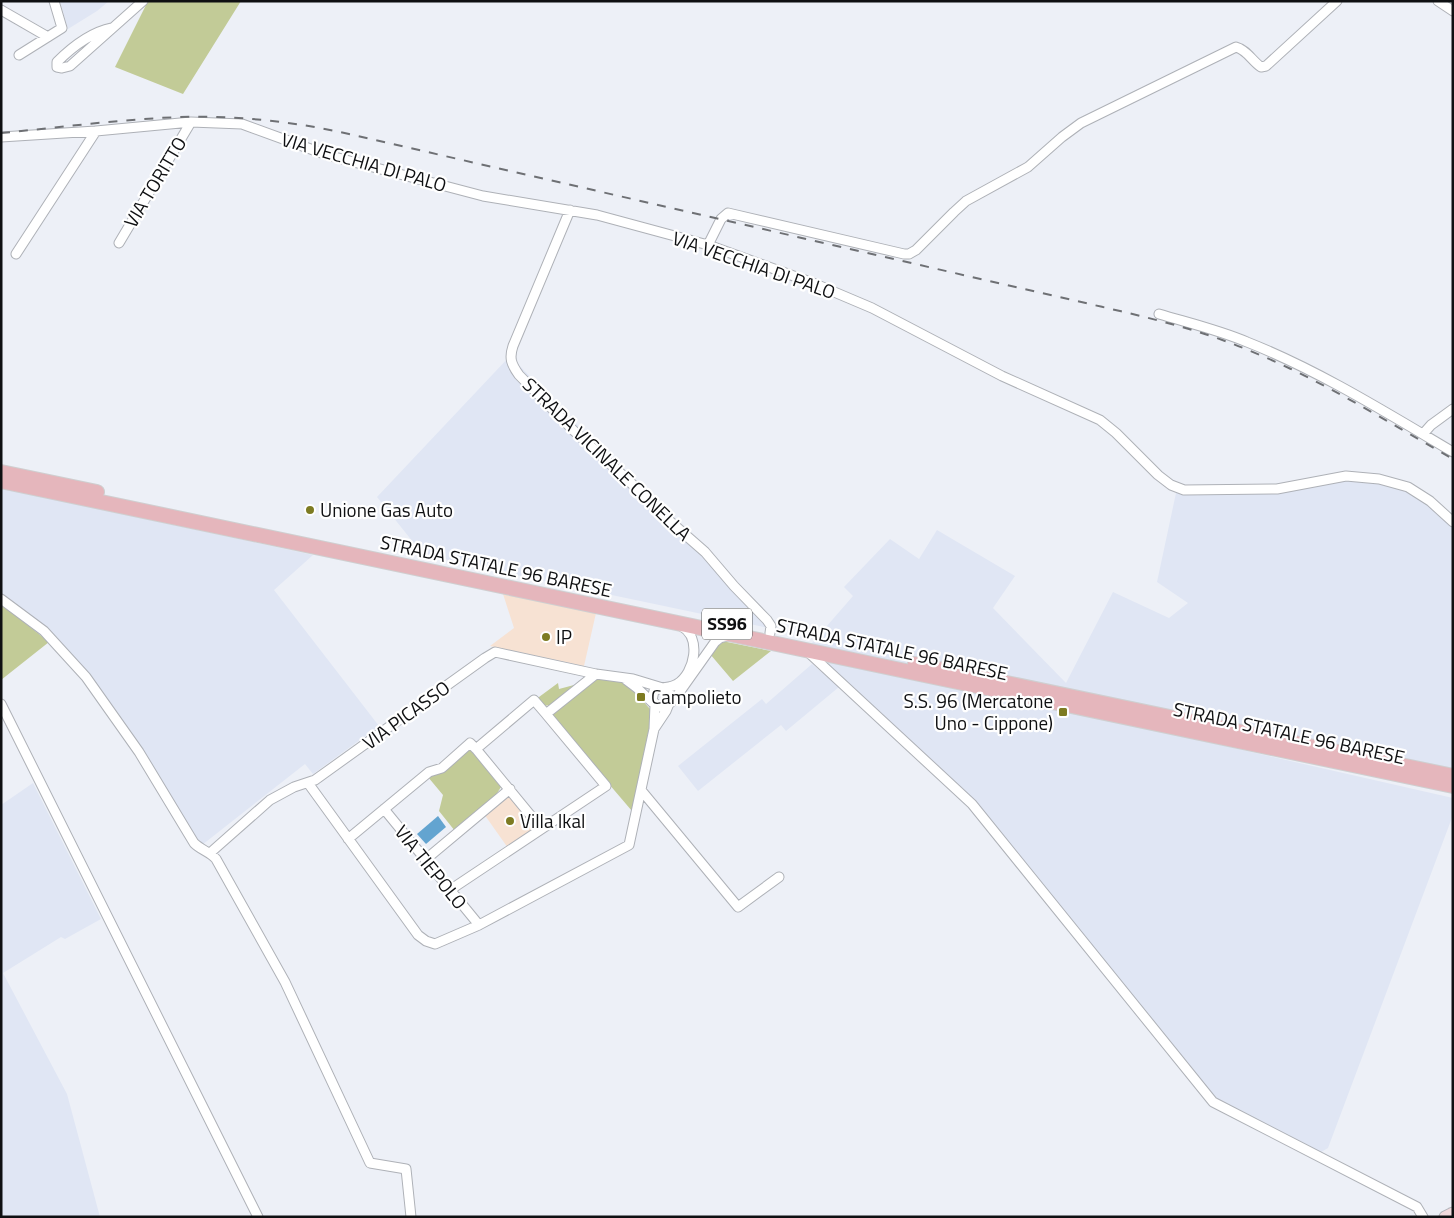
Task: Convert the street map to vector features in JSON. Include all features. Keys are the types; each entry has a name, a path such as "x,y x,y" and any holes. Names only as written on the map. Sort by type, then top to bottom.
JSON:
{"main road":[{"name":"STRADA STATALE 96 BARESE","path":"1,472 1453,776"},
{"name":"STRADA STATALE 96 BARESE","path":"1,481 1453,786"},
{"path":"1445,1217 1453,1213"}],"street":[{"path":"19,55 62,28 54,1"},
{"path":"112,28 99,30 80,43 57,62 57,67 70,66 143,1"},
{"path":"708,245 721,219 728,213 733,213 759,221 909,254 916,250 966,201 1028,167 1081,123 1236,47 1242,48 1261,67 1266,66 1337,1"},
{"path":"1438,1 1453,11"},
{"path":"1,10 48,37"},
{"name":"VIA VECCHIA DI PALO","path":"1,138 191,122 242,124 327,155 483,196 610,218 708,245 814,283 872,308 1002,376 1100,420 1116,433 1158,475 1171,485 1184,490 1277,489 1346,476 1379,479 1408,486 1430,501 1453,522"},
{"name":"VIA TORITTO","path":"119,243 191,122"},
{"path":"16,254 96,131"},
{"name":"STRADA VICINALE CONELLA","path":"570,210 512,346 510,356 513,366 518,375 574,431 705,552 767,620 771,626 770,633"},
{"path":"1159,314 1224,334 1278,355 1330,382 1453,452"},
{"path":"1423,434 1453,409"},
{"path":"1,599 44,632 81,671 139,752 194,843 216,859 285,982 370,1163 406,1169 411,1217"},
{"path":"308,783 418,935 426,941 435,944 446,940 629,845 654,729 654,704 651,697 654,691 677,684 683,679 691,666 693,658 692,637 688,630 675,622"},
{"path":"624,679 661,708 676,697 715,642 725,636 736,635"},
{"path":"806,650 972,804 1213,1102 1417,1207 1423,1217"},
{"name":"VIA PICASSO","path":"210,853 270,800 294,787 308,783 338,764 490,654 501,653 596,674 633,679 663,688"},
{"path":"546,714 596,674"},
{"path":"654,729 666,712 669,703 670,694 663,688"},
{"path":"450,890 606,786 534,700 476,749"},
{"path":"1,704 258,1217"},
{"path":"348,839 429,772 442,768 470,743 541,828"},
{"path":"426,860 510,790"},
{"path":"641,790 738,907 780,877"},
{"name":"VIA TIEPOLO","path":"384,809 478,925"}],"shaded area":[{"path":"60,1 109,1 68,29"},
{"path":"510,356 778,630 455,562 421,552 377,497"},
{"path":"1379,479 1419,494 1453,524 1453,771 825,655 1453,798 1453,815 1328,1148 1316,1155 1213,1102 972,804 806,650 853,596 844,587 890,539 919,559 937,530 1015,576 993,608 1066,683 1113,592 1169,618 1188,603 1157,582 1176,493 1326,480"},
{"path":"1,488 313,555 274,590 379,726 313,774 305,764 202,845 198,843 88,675 1,595"},
{"name":"IP","path":"503,594 596,613 584,666 490,646 514,628"},
{"path":"812,664 839,687 786,731 781,725 698,791 678,766 762,699 766,704"},
{"path":"33,783 101,919 65,939 61,937 3,973 67,1094 100,1217 1,1217 1,805"},
{"name":"Villa Ikal","path":"509,793 537,827 508,848 484,814"}],"green space":[{"path":"148,1 241,1 183,94 115,67"},
{"path":"1,604 49,642 1,680"},
{"path":"724,642 771,651 733,681 710,654 717,646"},
{"path":"595,676 622,682 630,686 650,709 652,714 632,811 550,715"},
{"path":"558,683 559,689 574,685 550,705 544,706 538,699 539,697"},
{"path":"467,750 472,750 501,787 494,798 455,831 439,811 443,795 428,777"}],"water":[{"path":"438,816 446,827 426,844 417,834"}],"railway":[{"path":"1,133 140,119 208,117 255,119 349,134 1152,319 1191,330 1275,361 1352,401 1453,459"}],"place":[{"name":"Unione Gas Auto","path":"310,510"},
{"name":"IP","path":"546,637"},
{"name":"Campolieto","path":"641,697"},
{"name":"S.S. 96 (Mercatone Uno - Cippone)","path":"1063,712"},
{"name":"Villa Ikal","path":"510,821"}]}
